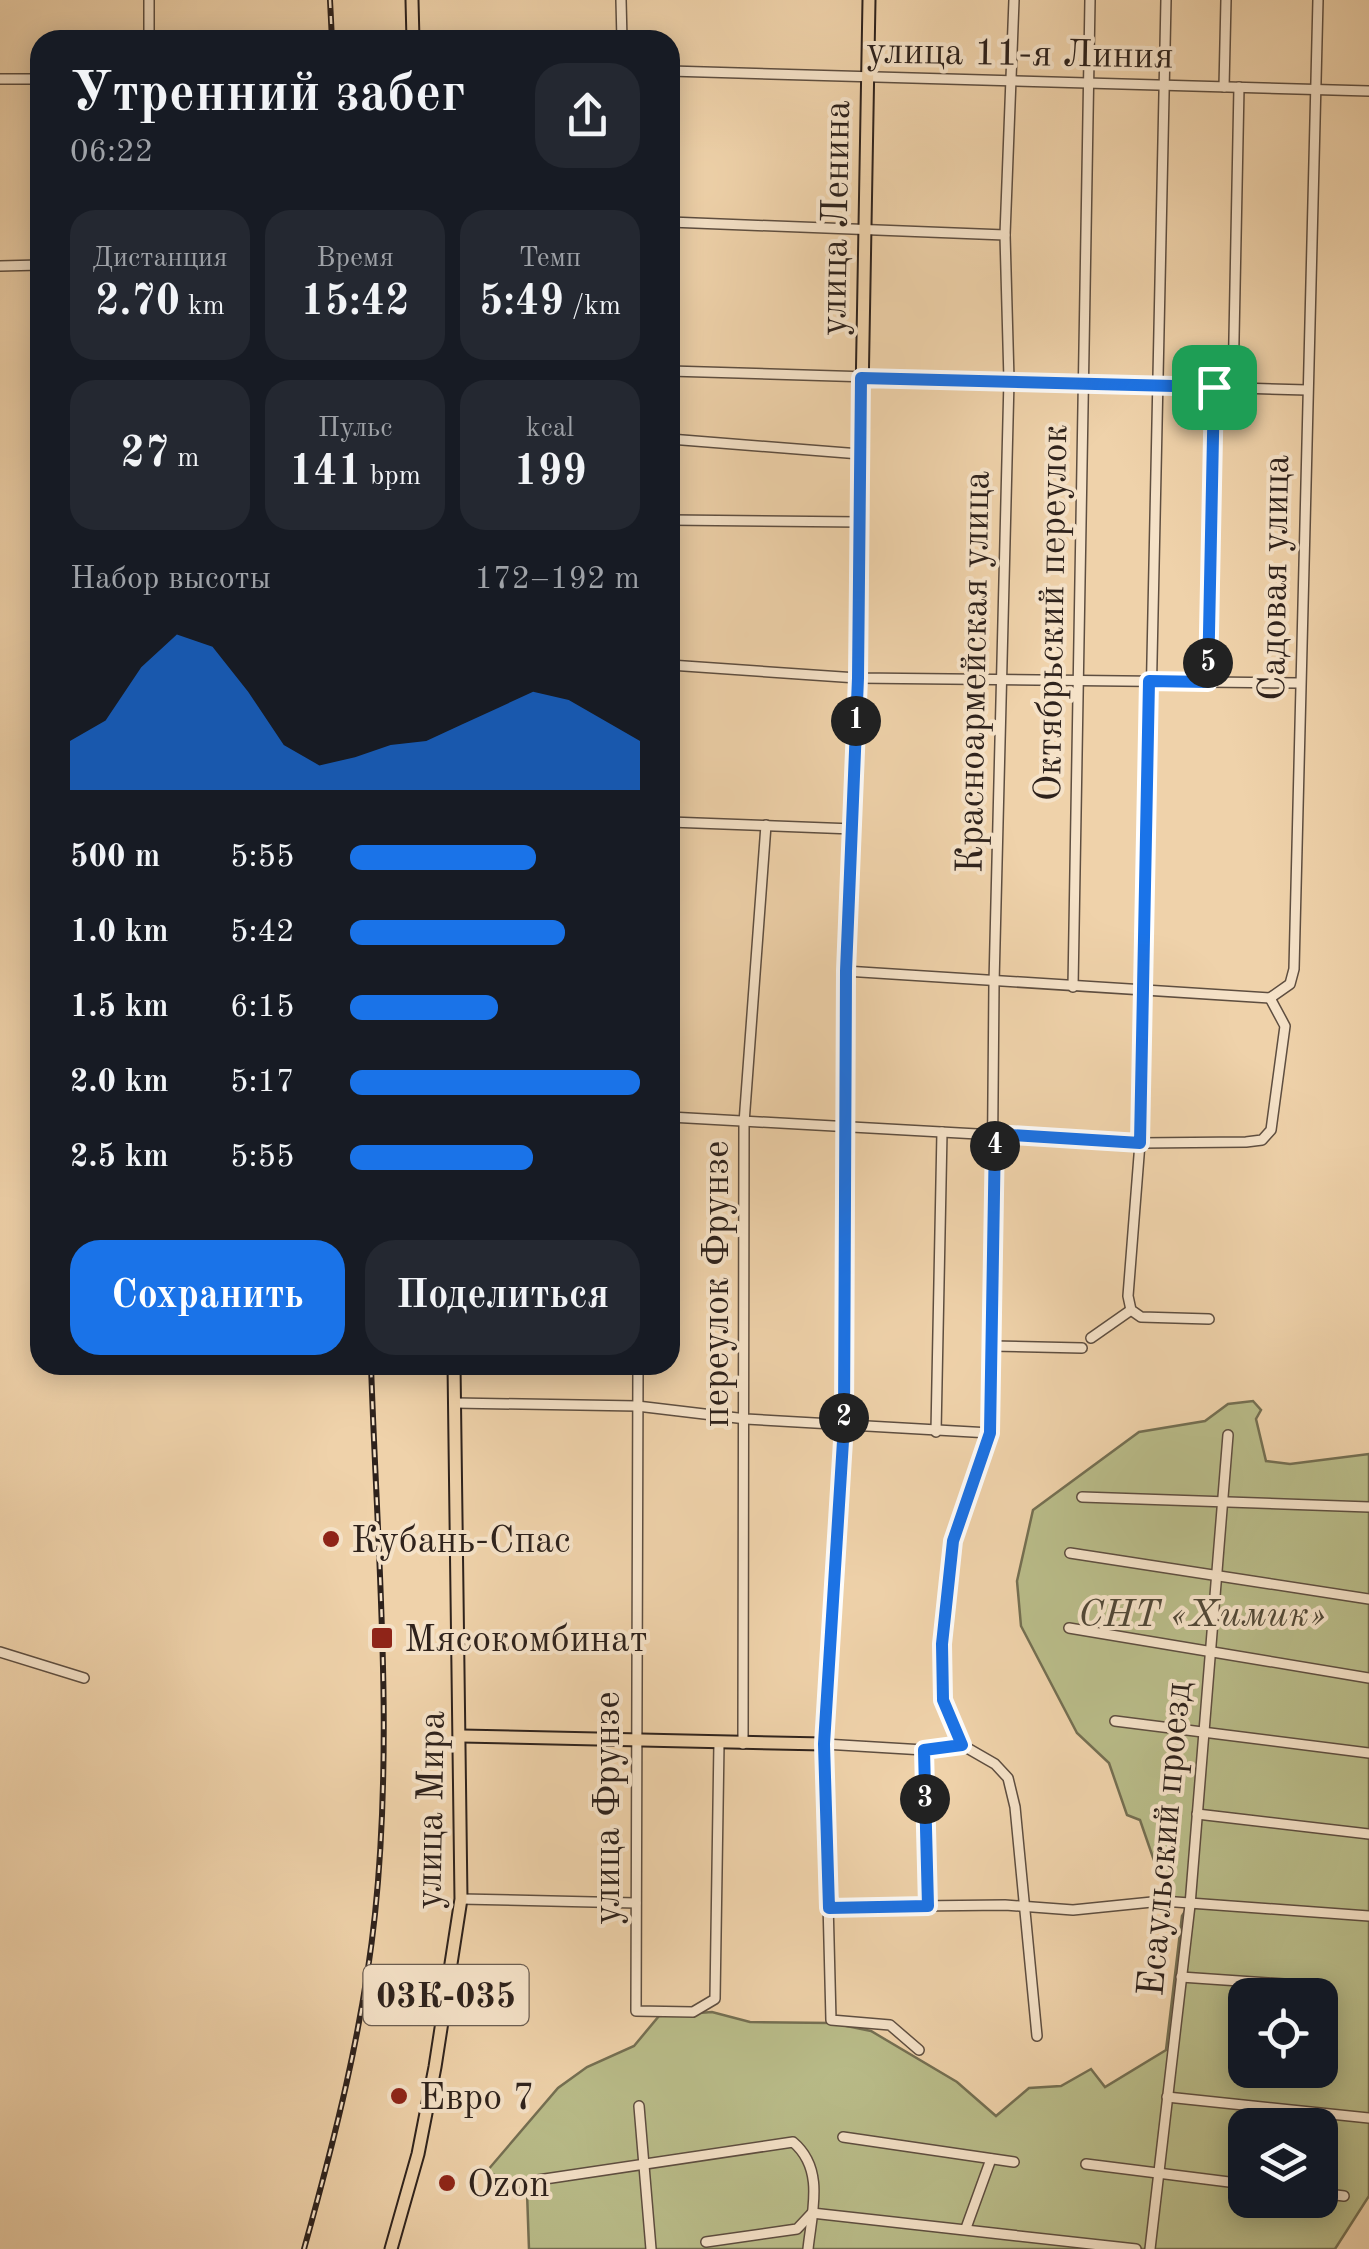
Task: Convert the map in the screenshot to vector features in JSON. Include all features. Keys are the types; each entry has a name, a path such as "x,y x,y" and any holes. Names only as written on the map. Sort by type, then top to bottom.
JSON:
{"main road":[{"path":"412,0 414,30"},
{"name":"улица Ленина","path":"824,1744 844,1425 846,971 858,678 869,0"},
{"name":"улица Мира","path":"391,2249 418,2154 436,2067 461,1898 462,1736 454,1375"},
{"path":"462,1736 824,1744"}],"street":[{"path":"149,0 149,30"},
{"path":"621,0 622,30"},
{"name":"Красноармейская улица","path":"962,1745 943,1700 942,1644 953,1541 990,1433 994,983 1009,380 1005,235 1014,82 1014,0"},
{"name":"Октябрьский переулок","path":"1073,987 1090,0"},
{"path":"1166,0 1145,990 1140,1143 1128,1296 1131,1310 1141,1317 1209,1319"},
{"path":"1224,87 1226,0"},
{"name":"Садовая улица","path":"1270,998 1290,984 1294,969 1318,0"},
{"name":"улица 11-я Линия","path":"680,71 1369,91"},
{"path":"0,79 30,79"},
{"path":"1233,388 1238,87"},
{"path":"680,222 1005,235"},
{"path":"0,266 30,266"},
{"path":"680,371 1307,390"},
{"path":"1208,682 1214,387"},
{"path":"680,440 860,454"},
{"path":"680,520 860,522"},
{"path":"680,666 858,678 1300,683"},
{"path":"680,822 853,829"},
{"name":"переулок Фрунзе","path":"744,1744 744,1124 766,825"},
{"path":"680,1119 1140,1143 1262,1140 1271,1130 1285,1026 1270,998 846,971"},
{"path":"936,1432 942,1132"},
{"path":"1090,1338 1131,1310"},
{"path":"992,1346 1082,1348"},
{"name":"улица Фрунзе","path":"638,1375 636,2011 693,2012 716,1999 719,1743"},
{"path":"455,1403 637,1406 746,1420 990,1433"},
{"name":"Есаульский проезд","path":"1150,2249 1190,1904 1228,1434"},
{"path":"1082,1496 1369,1507"},
{"path":"1070,1553 1369,1599"},
{"path":"1070,1628 1369,1678"},
{"path":"0,1652 84,1678"},
{"path":"1115,1721 1369,1754"},
{"path":"824,1744 924,1750 962,1745 996,1764 1008,1778 1019,1834 1037,2036"},
{"name":"улица Ленина","path":"824,1744 831,2020 890,2024 919,2050"},
{"path":"924,1750 928,1906"},
{"path":"1197,1814 1369,1834"},
{"path":"461,1898 636,1903"},
{"path":"829,1908 1073,1910 1162,1902 1369,1916"},
{"path":"1181,1977 1228,1981"},
{"path":"1168,2097 1369,2118"},
{"path":"638,2106 651,2249"},
{"path":"842,2137 1014,2162"},
{"path":"538,2180 793,2142 809,2156 815,2178 808,2249"},
{"path":"966,2228 991,2159"},
{"path":"1086,2164 1228,2182"},
{"path":"1338,2195 1344,2196"},
{"path":"812,2213 1136,2249"},
{"path":"706,2242 796,2229 812,2213"}],"green space":[{"name":"СНТ «Химик»","path":"1253,1401 1261,1410 1256,1419 1266,1461 1290,1464 1369,1454 1369,2196 1335,2249 529,2249 527,2192 487,2171 558,2088 587,2067 634,2046 659,2016 712,2012 750,2022 832,2023 871,2031 957,2082 996,2116 1029,2088 1061,2086 1091,2069 1105,2087 1166,2050 1182,1916 1189,1905 1167,1898 1140,1820 1127,1815 1109,1763 1077,1733 1021,1626 1017,1581 1033,1510 1139,1432 1205,1421 1228,1404"}],"railway":[{"path":"330,0 332,30"},
{"path":"304,2249 355,2041 370,1957 381,1846 384,1708 371,1375"}],"place":[{"name":"Кубань-Спас","path":"331,1539"},
{"name":"Мясокомбинат","path":"382,1638"},
{"name":"Евро 7","path":"399,2096"},
{"name":"Ozon","path":"447,2183"}],"route":[{"path":"861,378 1214,387 1208,682 1149,681 1140,1143 995,1134 990,1433 953,1541 942,1644 943,1700 962,1745 924,1750 928,1906 829,1908 824,1744 844,1425 846,971 858,678 861,378"}]}
